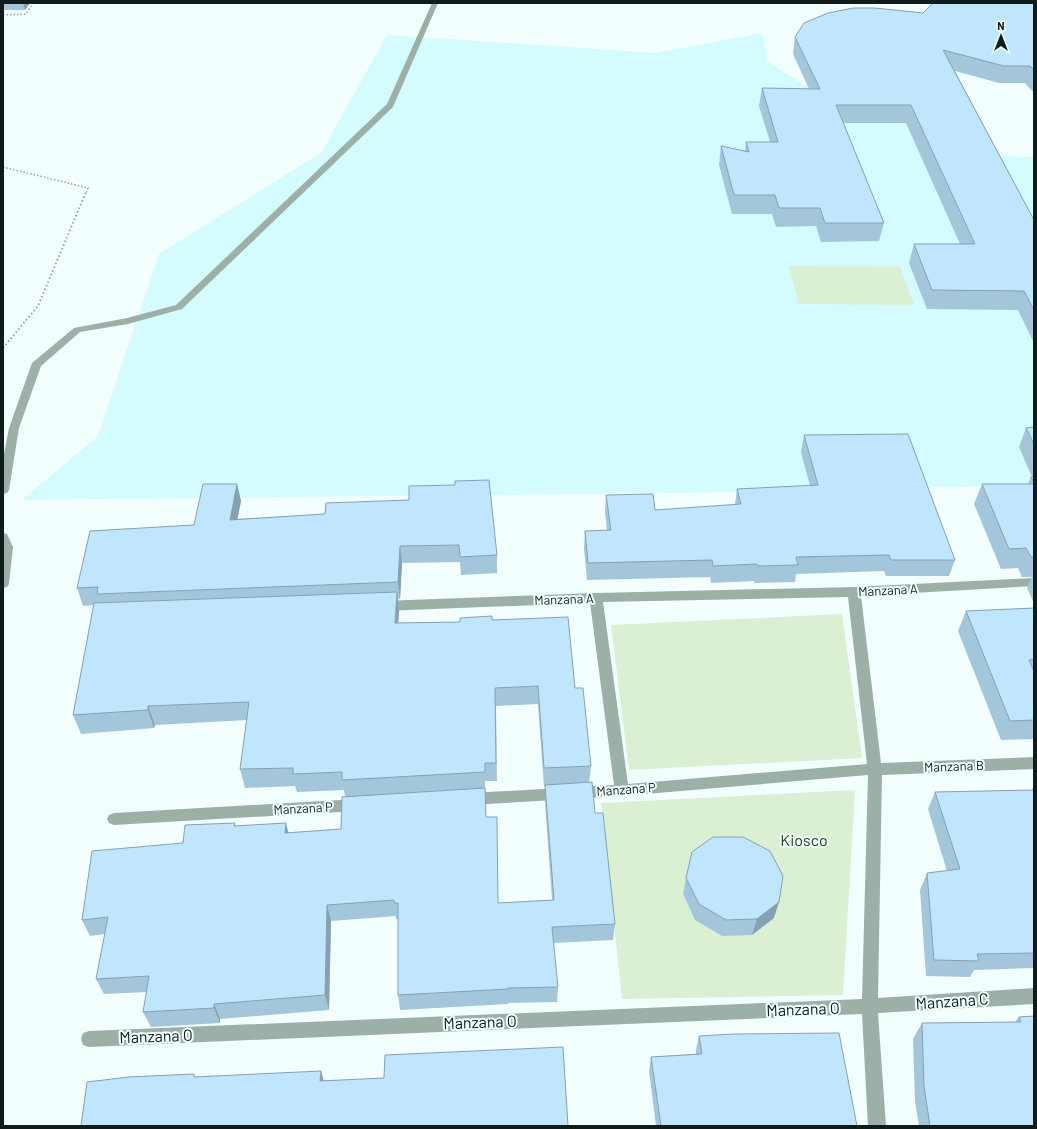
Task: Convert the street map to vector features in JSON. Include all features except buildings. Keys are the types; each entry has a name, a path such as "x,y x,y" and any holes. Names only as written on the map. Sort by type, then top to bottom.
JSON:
{"street":[{"path":"3,490 14,428 36,365 77,330 128,321 179,307 390,105 435,3"},
{"path":"3,536 7,547 3,584"},
{"name":"Manzana A","path":"372,606 596,598 854,592 1034,582"},
{"path":"854,592 874,769 870,1006 877,1126"},
{"path":"596,598 622,790"},
{"name":"Manzana B","path":"874,769 1034,763"},
{"name":"Manzana P","path":"455,800 622,790 874,769"},
{"name":"Manzana P","path":"114,819 368,805"},
{"name":"Manzana C","path":"870,1006 1034,996"},
{"name":"Manzana O","path":"89,1039 870,1006"}],"path":[{"path":"3,15 26,14 33,3"},
{"path":"3,167 88,188 38,306 3,348"}],"shaded area":[{"path":"762,33 768,62 804,85 880,98 997,156 1034,157 1034,485 750,492 22,500 98,436 159,254 321,153 387,35 656,53"}],"green space":[{"path":"789,266 900,267 914,305 799,304"},
{"path":"842,614 862,758 629,770 611,625"},
{"name":"Kiosco","path":"855,790 843,995 622,999 601,803","holes":["683,894 722,936 695,920"]}]}
